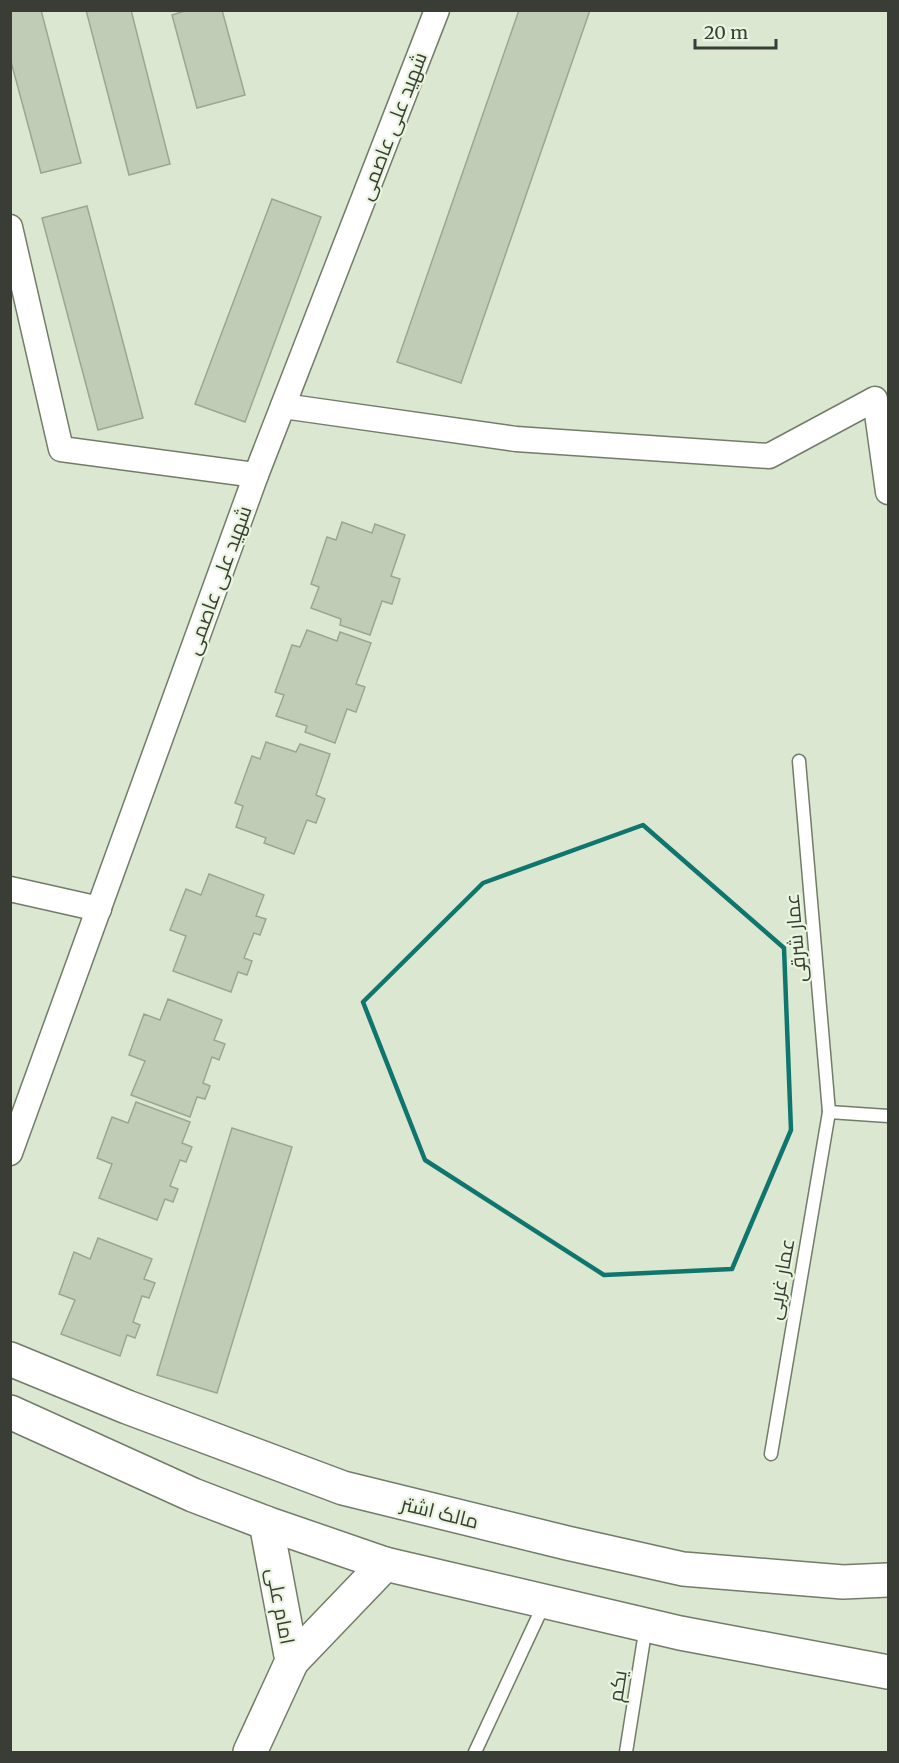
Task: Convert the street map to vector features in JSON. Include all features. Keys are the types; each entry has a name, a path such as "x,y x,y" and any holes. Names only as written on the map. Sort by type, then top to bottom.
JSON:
{"main road":[{"name":"مالک اشتر","path":"10,1359 127,1407 354,1491 683,1569 843,1582 888,1580"},
{"path":"10,1412 193,1495 385,1564 646,1625 888,1672"},
{"name":"امام علی","path":"250,1752 292,1661 266,1523"},
{"path":"292,1661 385,1564"}],"street":[{"name":"شهید علی عاصمی","path":"10,1154 256,475 437,10"},
{"path":"10,227 61,449 256,475"},
{"path":"283,406 516,439 769,456 875,399 888,492"},
{"path":"10,889 99,909"}],"lane":[{"name":"عمار شرقی","path":"799,761 829,1112"},
{"path":"829,1112 888,1116"},
{"name":"عمار غربی","path":"771,1454 829,1112"},
{"path":"475,1752 545,1602"},
{"name":"یکم","path":"626,1752 646,1625"}],"highlighted area":[{"path":"643,825 784,948 791,1130 732,1269 604,1275 425,1160 363,1002 483,883"}],"building":[{"path":"10,10 41,10 81,163 41,173 10,58"},
{"path":"86,10 131,10 170,164 129,175"},
{"path":"188,10 222,10 245,95 197,108 172,15"},
{"path":"519,10 590,10 461,383 397,362"},
{"path":"272,199 321,217 245,422 195,404"},
{"path":"87,206 143,418 98,430 42,218"},
{"path":"342,522 372,533 375,524 405,535 391,576 400,579 392,604 382,601 370,635 340,625 341,619 311,608 319,587 311,584 327,537 336,540"},
{"path":"307,630 337,641 340,632 371,643 356,684 365,687 356,712 347,709 335,743 305,732 307,726 276,716 284,695 275,692 292,645 300,647"},
{"path":"266,742 296,752 300,744 330,754 316,795 325,799 316,823 307,820 294,854 264,843 266,838 236,827 243,806 235,803 252,756 260,759"},
{"path":"209,874 264,895 256,916 266,919 260,935 254,933 244,958 252,961 247,975 238,972 231,992 173,971 186,936 170,930 186,889 201,895"},
{"path":"168,999 222,1020 214,1040 225,1044 219,1060 212,1057 203,1083 210,1086 205,1099 197,1097 190,1117 131,1095 145,1061 129,1055 144,1014 160,1020"},
{"path":"136,1102 190,1122 182,1143 192,1147 186,1162 180,1160 170,1186 178,1189 173,1202 165,1199 157,1220 99,1198 112,1164 97,1158 112,1117 128,1123"},
{"path":"232,1128 292,1147 217,1393 157,1375"},
{"path":"98,1238 152,1259 144,1279 155,1283 149,1298 142,1296 133,1322 140,1325 135,1338 127,1335 120,1356 61,1334 75,1300 59,1294 74,1252 90,1259"}]}
